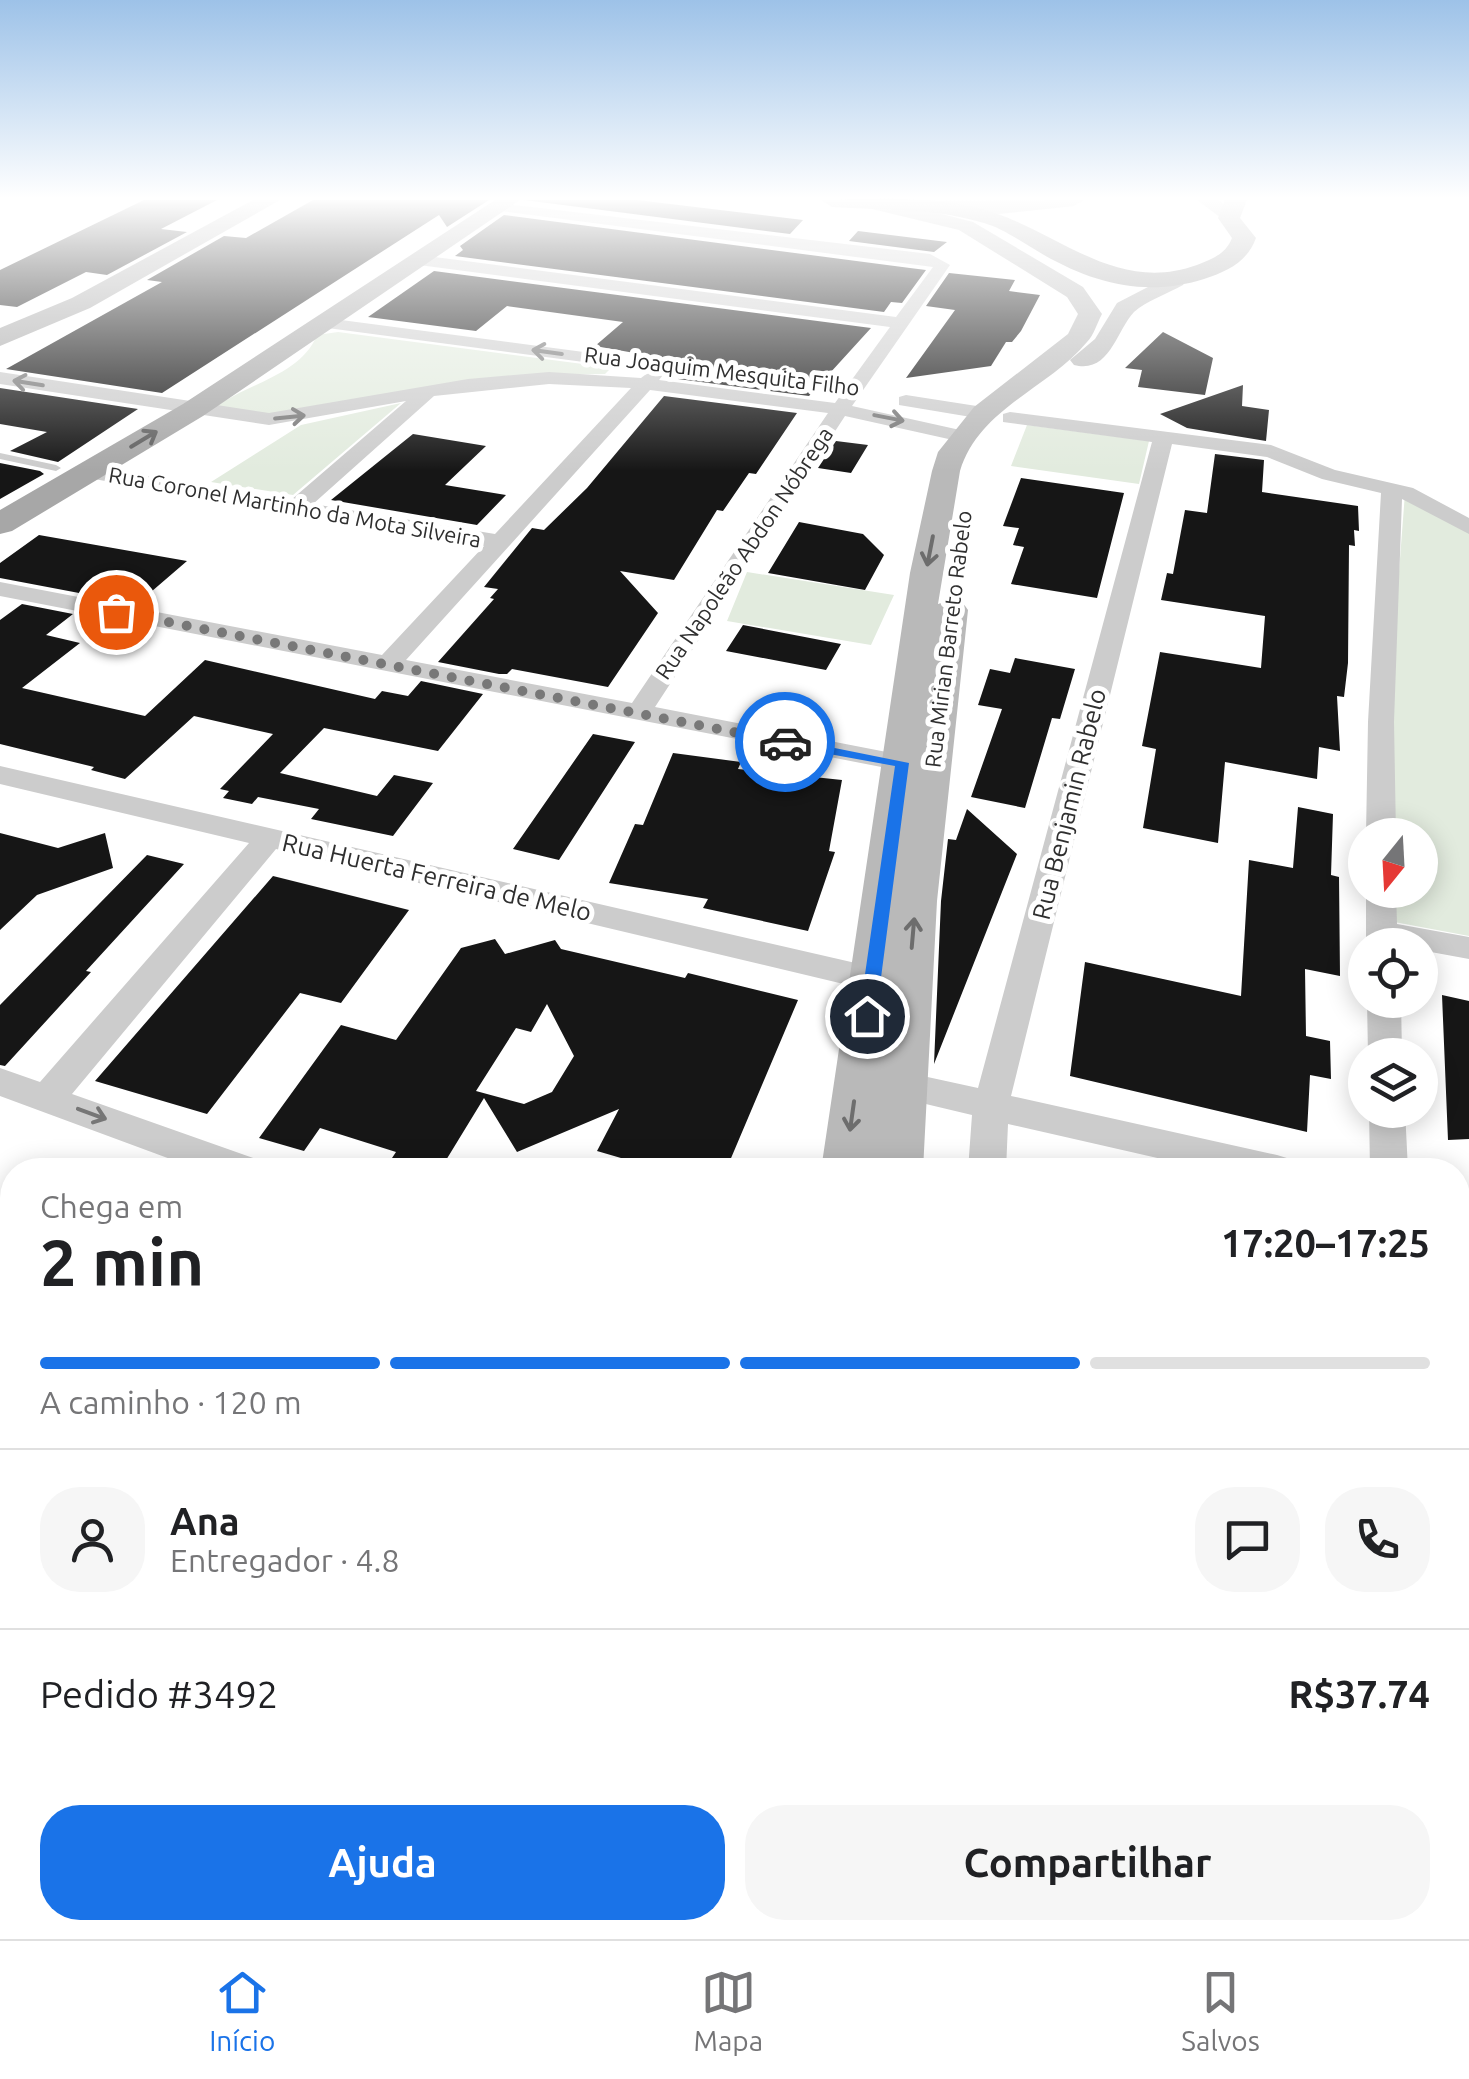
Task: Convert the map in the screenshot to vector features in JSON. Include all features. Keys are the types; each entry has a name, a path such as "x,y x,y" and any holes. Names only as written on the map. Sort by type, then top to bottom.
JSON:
{"main road":[{"path":"0,338 104,290"},
{"path":"0,524 193,410 373,290"},
{"name":"Rua Mirian Barreto Rabelo","path":"849,1158 930,554 946,471 985,422 1078,338 1089,322 1085,302 1071,290"},
{"name":"Rua Mirian Barreto Rabelo","path":"985,422 1104,342 1125,308 1156,290"},
{"path":"0,357 40,335 81,303"},
{"name":"Rua Mirian Barreto Rabelo","path":"897,1158 916,900 959,526 975,468 994,434 985,422"}],"street":[{"path":"652,290 900,323"},
{"name":"Rua Napoleão Abdon Nóbrega","path":"636,715 924,290"},
{"path":"326,322 653,375"},
{"path":"386,666 653,375"},
{"name":"Rua Joaquim Mesquita Filho","path":"0,378 193,410 285,419 429,392 549,378 653,375 985,422"},
{"path":"296,508 429,392"},
{"path":"846,401 985,422 1270,451 1329,475 1392,487 1420,498 1469,527"},
{"name":"Rua Benjamin Rabelo","path":"988,1158 991,1106 1162,439"},
{"name":"Rua Coronel Martinho da Mota Silveira","path":"88,472 502,542"},
{"path":"1381,818 1381,722 1392,487"},
{"path":"0,590 902,763"},
{"name":"Rua Huerta Ferreira de Melo","path":"0,774 873,980"},
{"path":"48,1098 270,838"},
{"path":"1438,944 1469,948"},
{"path":"0,1082 48,1098 180,1158"},
{"path":"900,1085 1223,1158"},
{"path":"1388,1128 1389,1158"}],"lane":[{"path":"0,456 56,468"}],"shaded area":[{"path":"338,332 609,370 605,374 519,375 278,415 216,407 299,360 317,335"},
{"path":"401,403 293,495 211,482 301,425"},
{"path":"1027,425 1149,441 1139,484 1011,466"},
{"path":"1405,493 1469,531 1469,936 1373,918 1374,908 1438,908 1438,818 1380,818"},
{"path":"747,572 894,595 871,645 727,621"}],"building":[{"path":"0,290 50,290 17,307 0,305"},
{"path":"147,290 322,290 162,393 6,369"},
{"path":"406,290 583,290 871,328 809,396 678,379 691,363 595,346 623,322 507,306 476,331 368,317"},
{"path":"719,290 911,290 902,303 891,302 884,312"},
{"path":"937,290 1009,290 1040,295 1021,331 1012,342 1006,342 991,366 906,378 955,310 926,306"},
{"path":"1163,332 1213,358 1205,395 1138,387 1142,370 1125,368"},
{"path":"1243,385 1242,406 1269,410 1266,441 1187,428 1160,414"},
{"path":"0,388 138,409 58,462 10,451 47,432 0,424"},
{"path":"664,396 797,413 756,474 749,473 723,511 717,510 674,580 620,571 658,613 608,687 512,669 499,674 438,662 494,599 490,598 498,589 484,587 532,528 544,530 587,488"},
{"path":"413,434 486,446 445,485 506,495 477,525 331,500"},
{"path":"836,441 868,445 851,473 818,468"},
{"path":"1215,454 1264,460 1262,492 1358,506 1359,531 1354,530 1355,546 1349,545 1348,663 1344,697 1337,696 1340,751 1319,747 1317,779 1225,762 1218,843 1143,828 1156,749 1142,746 1160,652 1261,668 1265,616 1161,600 1167,573 1173,574 1185,510 1207,513"},
{"path":"0,463 40,471 44,474 0,499"},
{"path":"1021,478 1124,493 1097,598 1011,584 1024,547 1013,545 1019,528 1003,526"},
{"path":"799,522 863,534 884,555 865,590 768,573"},
{"path":"39,535 187,561 137,604 0,578 0,563"},
{"path":"22,604 73,614 46,635 80,643 22,688 145,716 205,660 375,699 382,691 408,696 421,681 483,694 438,751 324,728 280,773 377,796 394,775 433,783 393,836 311,819 319,809 258,797 252,804 223,798 229,791 220,789 273,734 194,716 125,779 91,770 94,767 0,744 0,620"},
{"path":"743,625 841,644 826,670 726,651"},
{"path":"1015,658 1075,669 1060,719 1052,718 1025,808 971,797 1002,709 978,705 990,669 1010,673"},
{"path":"593,734 635,742 559,860 513,849"},
{"path":"673,753 741,762 738,769 842,780 829,851 835,852 808,931 703,908 708,899 609,883 635,824 643,825"},
{"path":"1298,807 1333,814 1331,875 1339,877 1340,976 1305,969 1306,1036 1330,1041 1331,1079 1310,1075 1307,1132 1070,1076 1085,962 1241,996 1249,860 1293,868"},
{"path":"967,809 1017,854 934,1064 941,901 948,839 956,840"},
{"path":"0,833 58,848 105,833 113,868 37,895 0,930"},
{"path":"147,855 184,864 5,1066 0,1065 0,1005"},
{"path":"273,876 409,910 341,1003 300,993 207,1114 95,1081"},
{"path":"495,939 505,954 555,940 561,949 685,978 688,973 798,1000 731,1158 621,1158 597,1151 619,1109 517,1152 484,1098 447,1158 392,1158 396,1152 320,1128 304,1151 259,1138 341,1025 396,1040 461,948","holes":["547,1004 574,1056 552,1092 524,1104 476,1091 516,1028 531,1032"]},
{"path":"1442,995 1469,1001 1469,1139 1448,1140"}],"way so far":[{"path":"116,612 785,742"}],"route":[{"path":"785,742 902,763 867,1016"}]}
